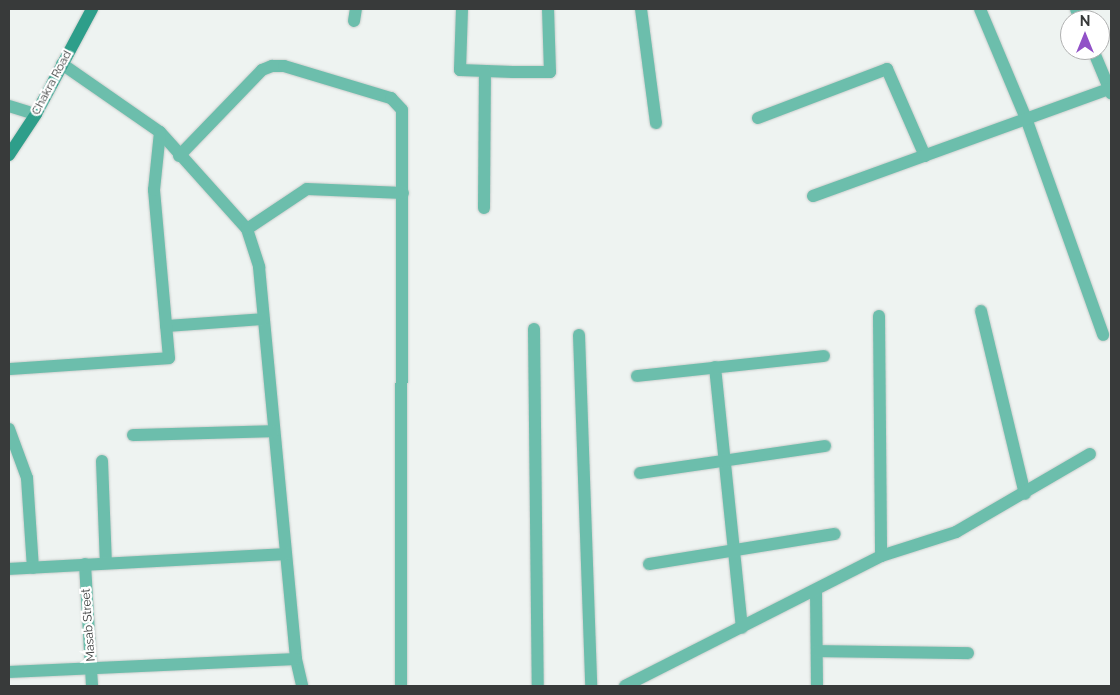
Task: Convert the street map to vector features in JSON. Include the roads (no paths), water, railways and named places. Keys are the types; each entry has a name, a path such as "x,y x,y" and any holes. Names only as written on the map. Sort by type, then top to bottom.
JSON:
{"main road":[{"name":"Chakra Road","path":"9,155 36,114 92,9"}],"street":[{"path":"462,9 460,70 550,72 548,9"},
{"path":"640,9 656,123"},
{"path":"980,9 1027,121 1103,335"},
{"path":"813,196 1111,90 1098,60"},
{"path":"62,64 160,132 179,156 247,229 259,268 296,659 302,686"},
{"path":"179,156 262,70 284,66 399,103 402,110 402,686"},
{"path":"758,118 887,69 925,156"},
{"path":"484,208 485,71"},
{"path":"9,106 36,114"},
{"path":"9,369 169,358 154,190 160,132"},
{"path":"247,229 308,189 403,193"},
{"path":"981,311 1026,494"},
{"path":"878,316 881,556"},
{"path":"166,326 263,319"},
{"path":"534,329 538,686"},
{"path":"579,334 591,686"},
{"path":"637,376 824,356"},
{"path":"715,367 742,628"},
{"path":"9,429 13,445 27,478 33,568"},
{"path":"134,435 273,430"},
{"path":"640,472 825,446"},
{"path":"625,686 816,591 881,556 956,532 1026,494 1090,454"},
{"path":"102,461 106,563"},
{"path":"649,564 835,534"},
{"path":"9,569 286,554"},
{"name":"Masab Street","path":"85,564 92,686"},
{"path":"816,591 817,686"},
{"path":"817,651 968,653"},
{"path":"9,672 296,659"}]}
